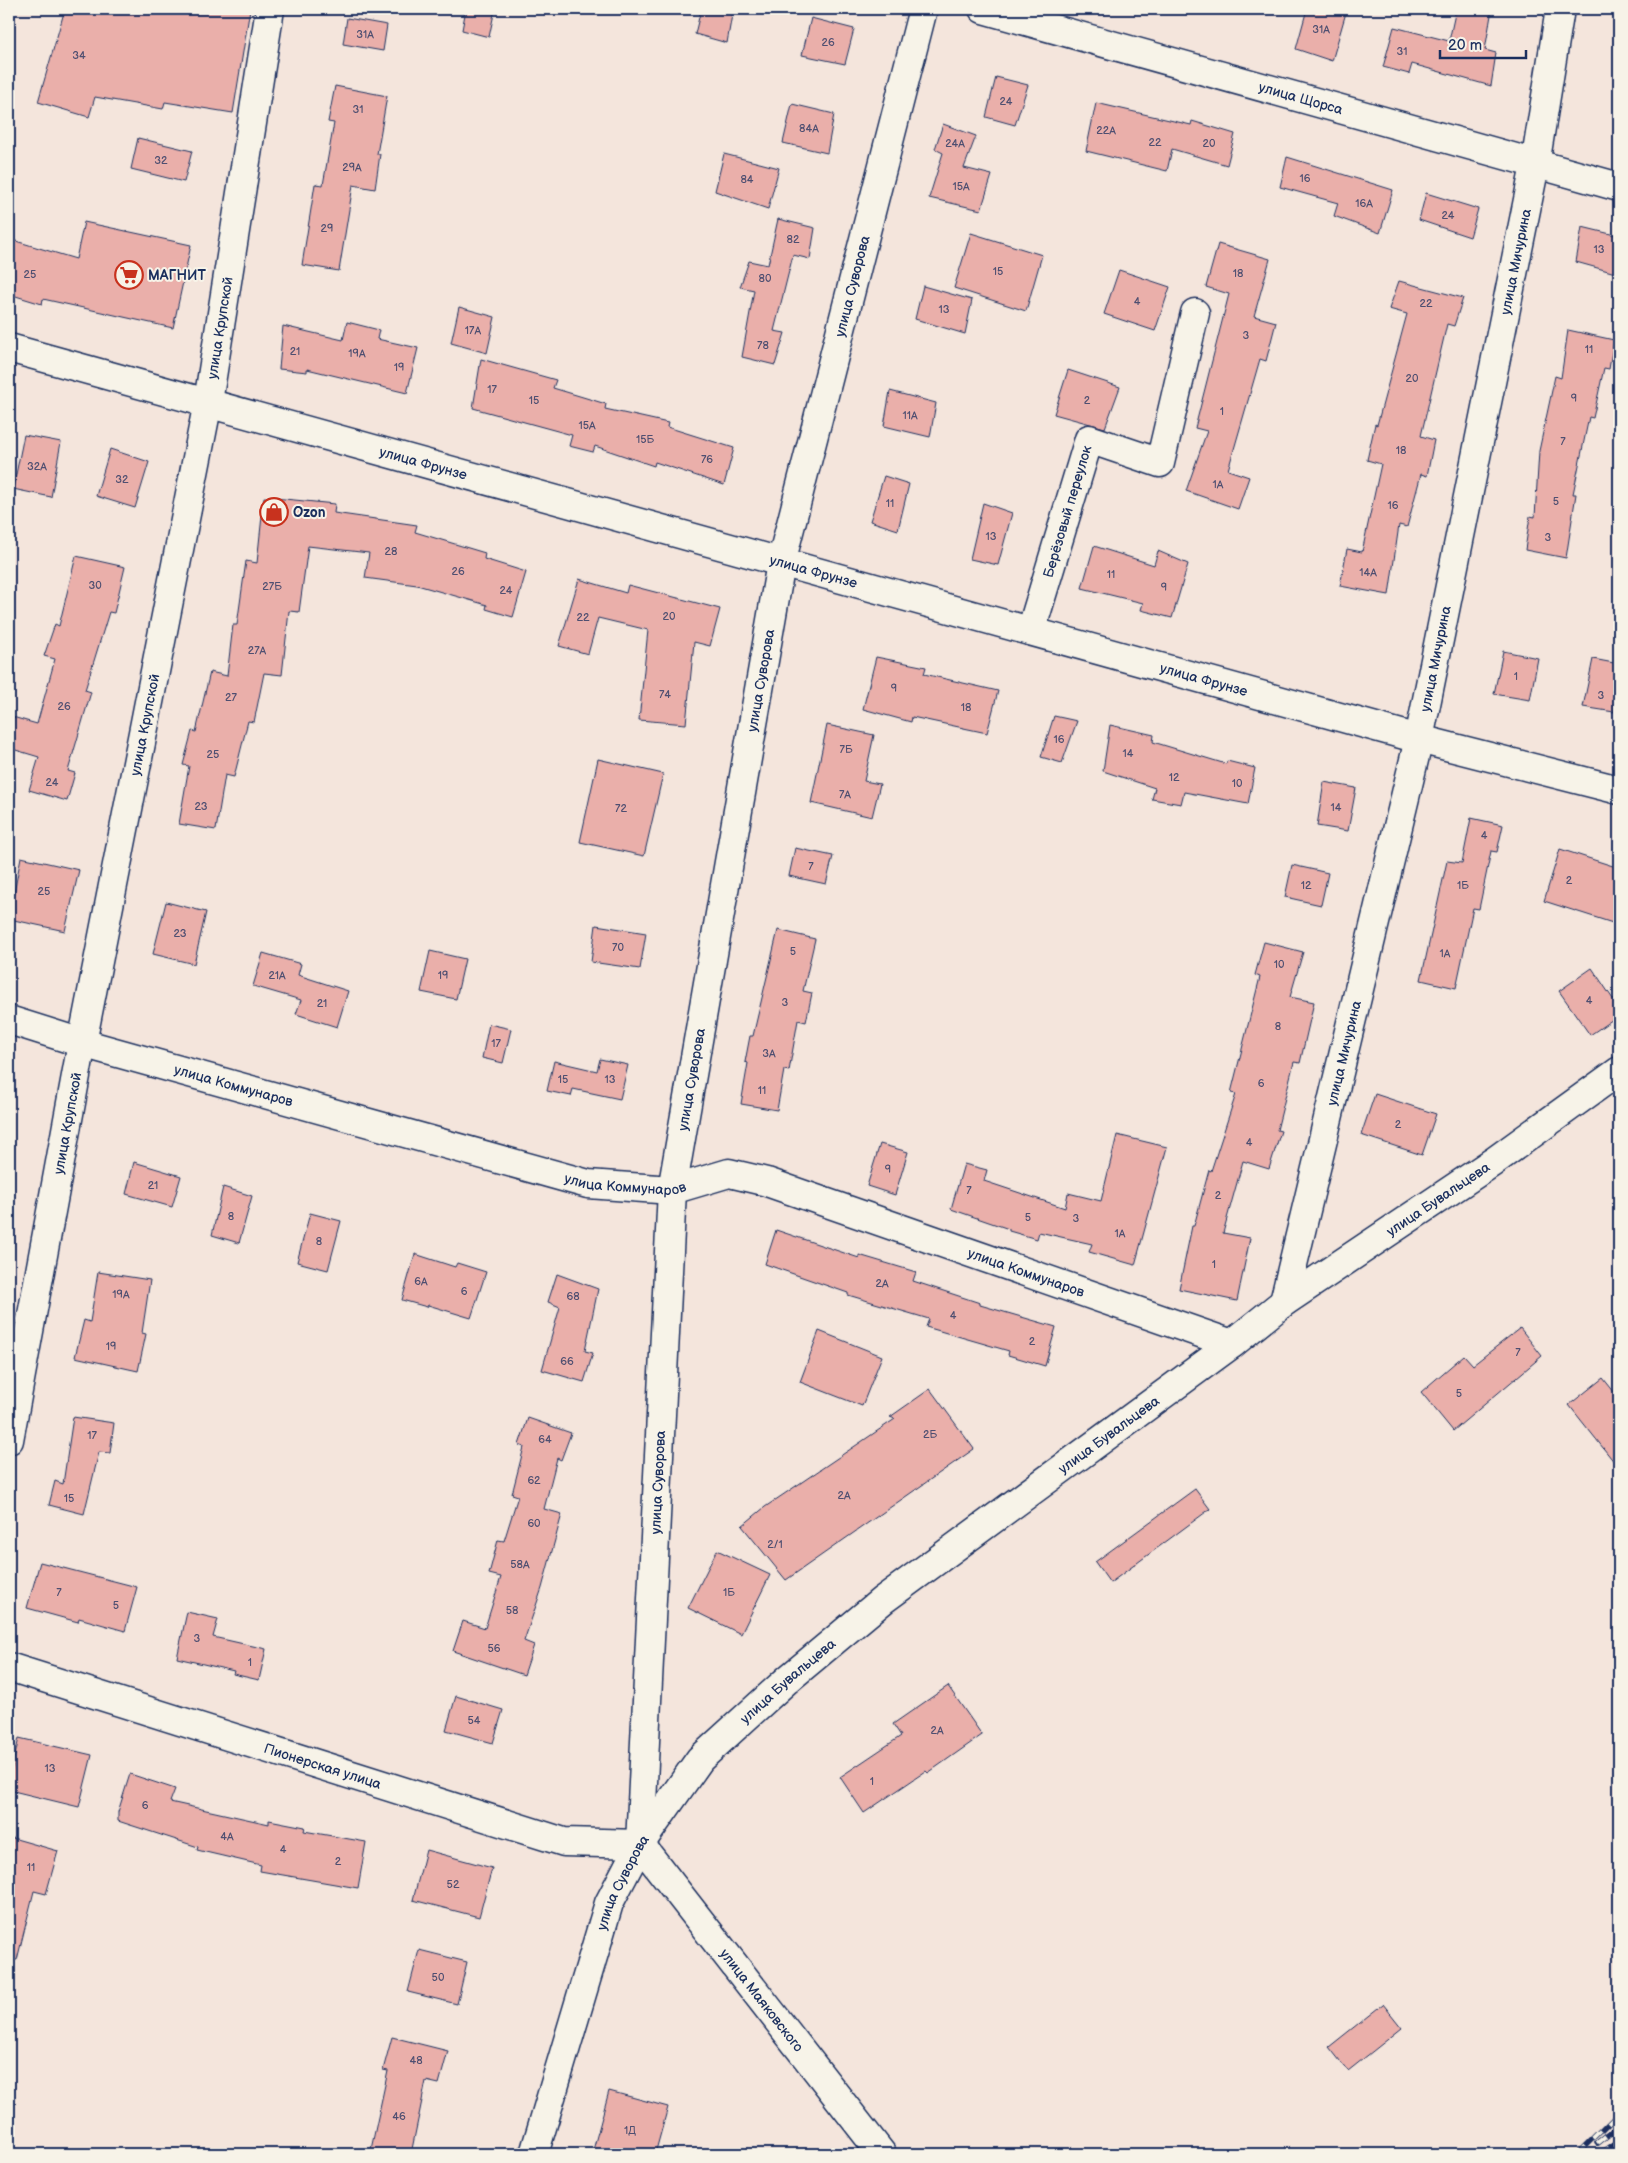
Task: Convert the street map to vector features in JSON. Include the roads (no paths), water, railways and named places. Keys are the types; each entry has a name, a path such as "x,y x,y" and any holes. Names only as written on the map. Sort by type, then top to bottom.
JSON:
{"street":[{"name":"улица Крупской","path":"9,1440 82,1043 208,402 270,9"},
{"name":"улица Суворова","path":"534,2154 609,1903 640,1844 672,1190 781,562 923,9"},
{"name":"улица Щорса","path":"983,9 1619,187"},
{"name":"улица Мичурина","path":"1284,1302 1419,739 1535,165 1560,9"},
{"name":"Берёзовый переулок","path":"1030,631 1089,439 1160,463 1194,313"},
{"name":"улица Фрунзе","path":"9,348 1419,739 1619,790"},
{"name":"улица Коммунаров","path":"9,1020 82,1043 588,1184 672,1190 729,1173 767,1182 1232,1344"},
{"name":"улица Бувальцева","path":"640,1844 700,1759 794,1674 883,1600 1232,1344 1284,1302 1493,1162 1619,1072"},
{"name":"Пионерская улица","path":"9,1667 564,1842 640,1844"},
{"name":"улица Маяковского","path":"640,1844 882,2154"}],"railway":[{"path":"1578,2154 1619,2113"},
{"path":"1598,2143 1619,2126"},
{"path":"1599,2154 1619,2140"}],"place":[{"name":"МАГНИТ","path":"129,275"},
{"name":"Ozon","path":"274,512"}]}
